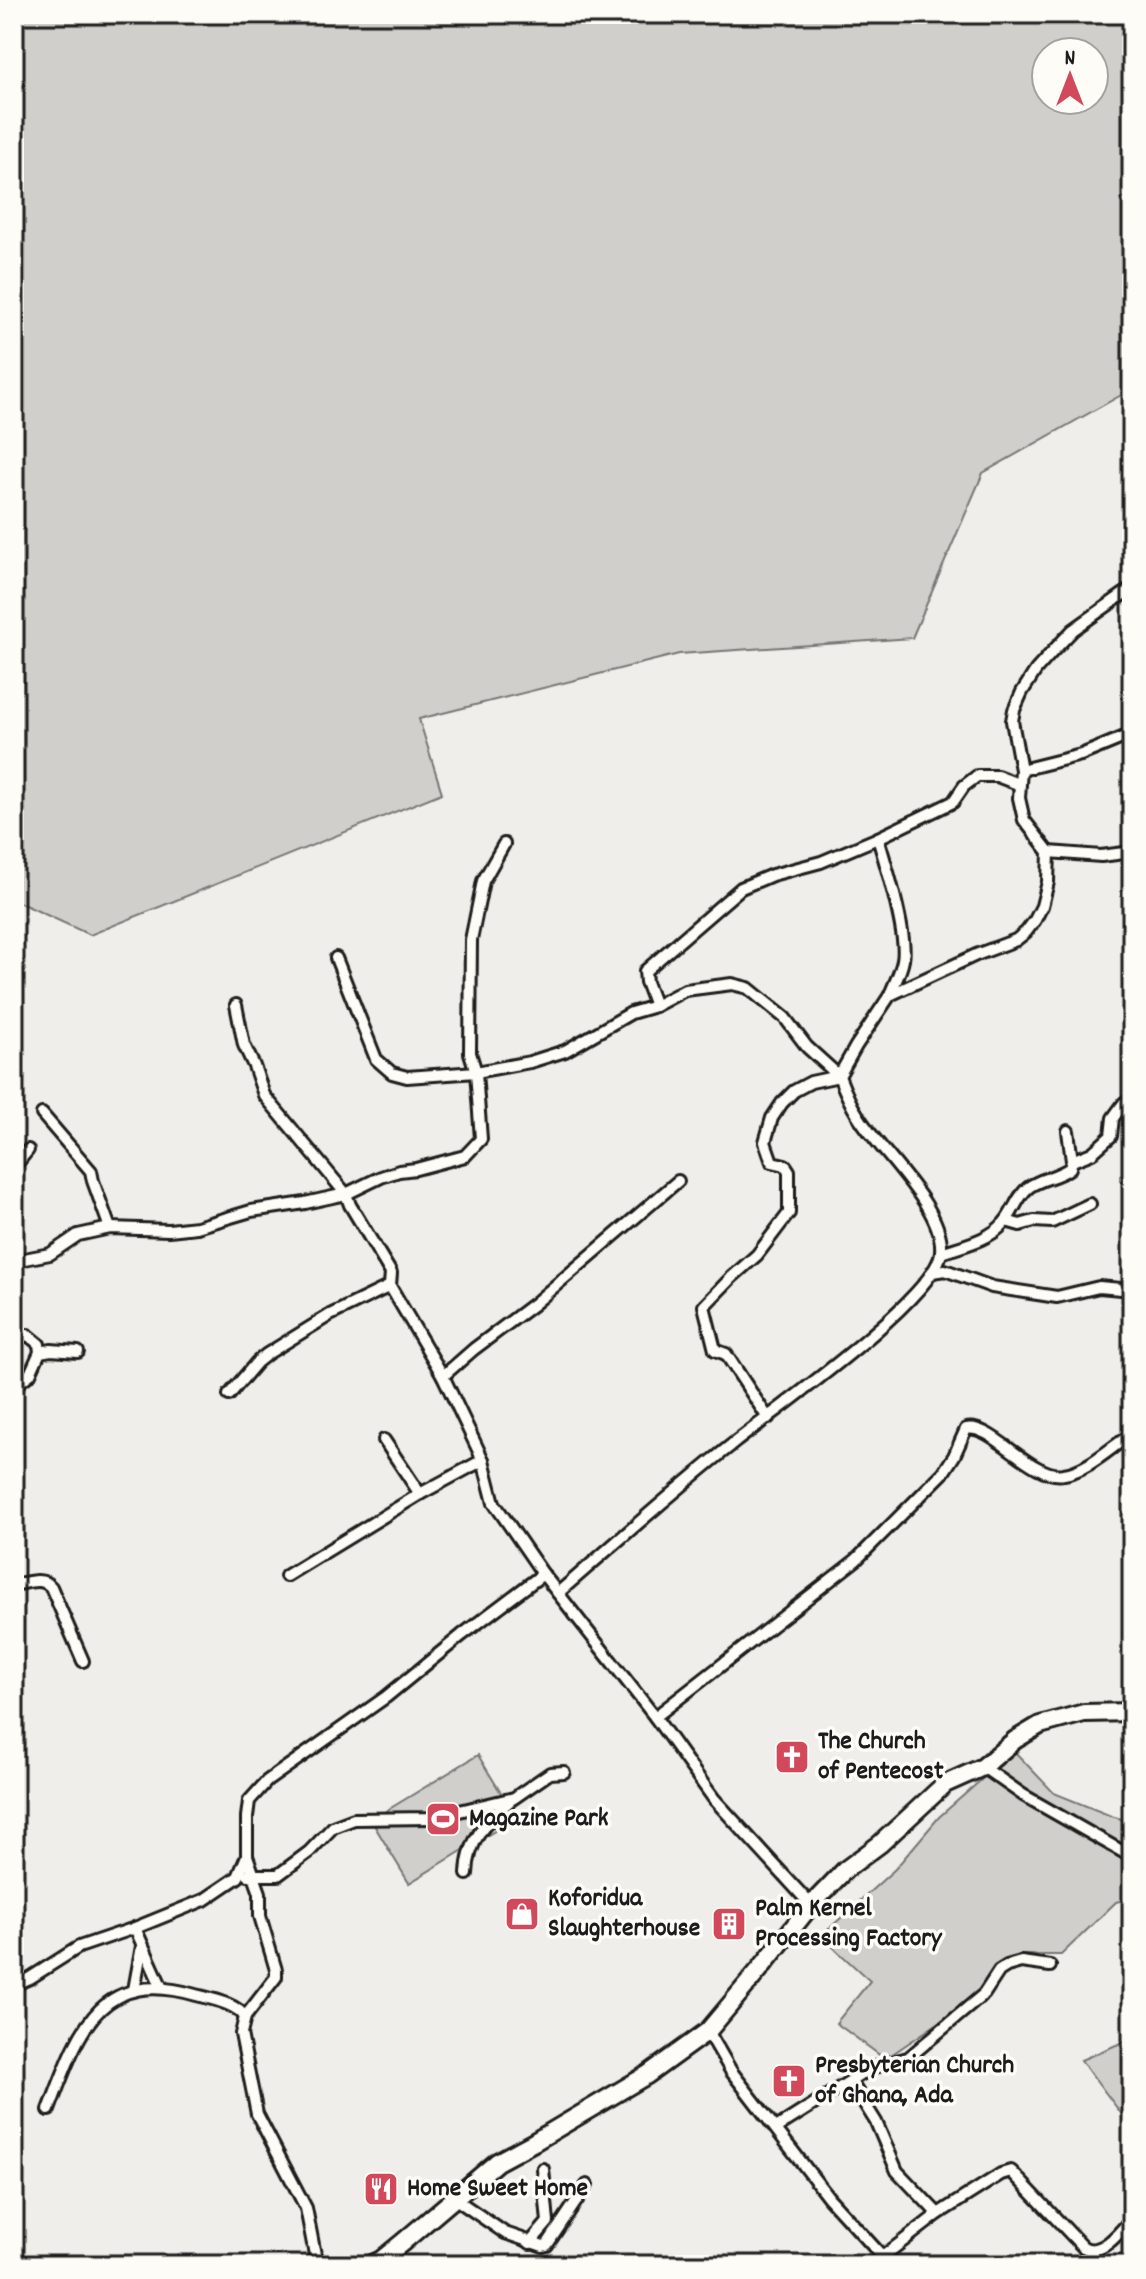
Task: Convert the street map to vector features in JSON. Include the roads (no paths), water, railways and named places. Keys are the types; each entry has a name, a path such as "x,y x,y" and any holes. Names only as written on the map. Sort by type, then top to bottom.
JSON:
{"main road":[{"path":"370,2265 381,2260 497,2162 647,2075 708,2031 811,1905 845,1870 880,1844 945,1784 983,1767 1015,1740 1049,1722 1084,1713 1132,1712"}],"street":[{"path":"890,995 1016,940 1026,932 1042,906 1048,882 1049,852 1024,820 1018,784 1021,770 1012,721 1014,710 1036,670 1073,630 1132,588"},
{"path":"1021,770 1081,755 1127,736"},
{"path":"655,1006 645,971 741,888 772,875 821,862 878,838 953,802 964,786 977,776 997,776 1018,784"},
{"path":"768,1418 726,1354 715,1350 704,1306 757,1255 789,1213 789,1171 785,1165 772,1162 765,1142 772,1118 794,1091 811,1082 839,1076 890,995 903,962 899,920 878,838"},
{"path":"14,1261 50,1254 78,1235 110,1228 169,1230 197,1227 251,1211 346,1194 381,1177 465,1156 481,1139 476,1072 470,1053 471,940 483,881 504,844"},
{"path":"1049,852 1101,856 1132,852"},
{"path":"336,958 376,1059 392,1073 407,1077 476,1072 530,1062 565,1051 631,1013 655,1006 685,990 720,984 742,986 785,1018 807,1047 839,1076 857,1116 934,1218 941,1253 932,1272 910,1299 869,1337 713,1461 558,1593"},
{"path":"236,1005 244,1045 264,1095 346,1194 391,1273 390,1286 443,1376 483,1460 494,1503 543,1574 655,1717 714,1799 811,1905"},
{"path":"1072,1161 1092,1153 1111,1136 1113,1118 1124,1103"},
{"path":"42,1114 91,1171 110,1228"},
{"path":"941,1253 1000,1227 1027,1188 1070,1168 1068,1131"},
{"path":"14,1162 19,1161 28,1150"},
{"path":"443,1376 534,1304 678,1181"},
{"path":"1006,1221 1020,1225 1034,1221 1052,1222 1090,1204"},
{"path":"932,1272 945,1270 992,1287 1057,1297 1099,1287 1132,1290"},
{"path":"229,1395 267,1354 330,1315 390,1286"},
{"path":"14,1338 28,1335 39,1344 40,1352 30,1374 14,1386"},
{"path":"40,1352 78,1352"},
{"path":"655,1717 856,1560 943,1473 966,1429 977,1428 1048,1473 1060,1475 1073,1472 1123,1440 1132,1439"},
{"path":"384,1440 420,1494"},
{"path":"286,1576 420,1494 483,1460"},
{"path":"317,2265 306,2208 257,2114 241,2034 245,2017 276,1977 260,1916 260,1893 247,1856 249,1801 267,1781 386,1697 543,1574"},
{"path":"14,1585 47,1582 83,1661"},
{"path":"983,1767 1023,1795 1132,1857"},
{"path":"467,1874 467,1857 486,1822 550,1773 564,1772"},
{"path":"14,1985 79,1947 204,1900 238,1877 278,1875 309,1852 333,1827 354,1819 430,1818 514,1798"},
{"path":"238,1877 247,1856"},
{"path":"135,1928 162,1988"},
{"path":"134,1990 142,1946"},
{"path":"776,2128 871,2068 908,2058 984,1994 999,1971 1007,1966 1021,1962 1050,1966"},
{"path":"49,2110 81,2033 107,2002 122,1993 162,1988 228,2005 245,2017"},
{"path":"708,2031 731,2071 829,2198 882,2256"},
{"path":"851,2082 876,2122 897,2171 938,2214"},
{"path":"530,2243 548,2222 543,2169"},
{"path":"872,2265 938,2214 1001,2174 1011,2171 1089,2251 1102,2247 1132,2218"},
{"path":"454,2198 505,2233 543,2246 547,2245 587,2185"}],"place":[{"name":"The Church of Pentecost","path":"792,1757"},
{"name":"Magazine Park","path":"443,1819"},
{"name":"Koforidua Slaughterhouse","path":"522,1914"},
{"name":"Palm Kernel Processing Factory","path":"729,1924"},
{"name":"Presbyterian Church of Ghana, Ada","path":"789,2081"},
{"name":"Home Sweet Home","path":"381,2189"}]}
